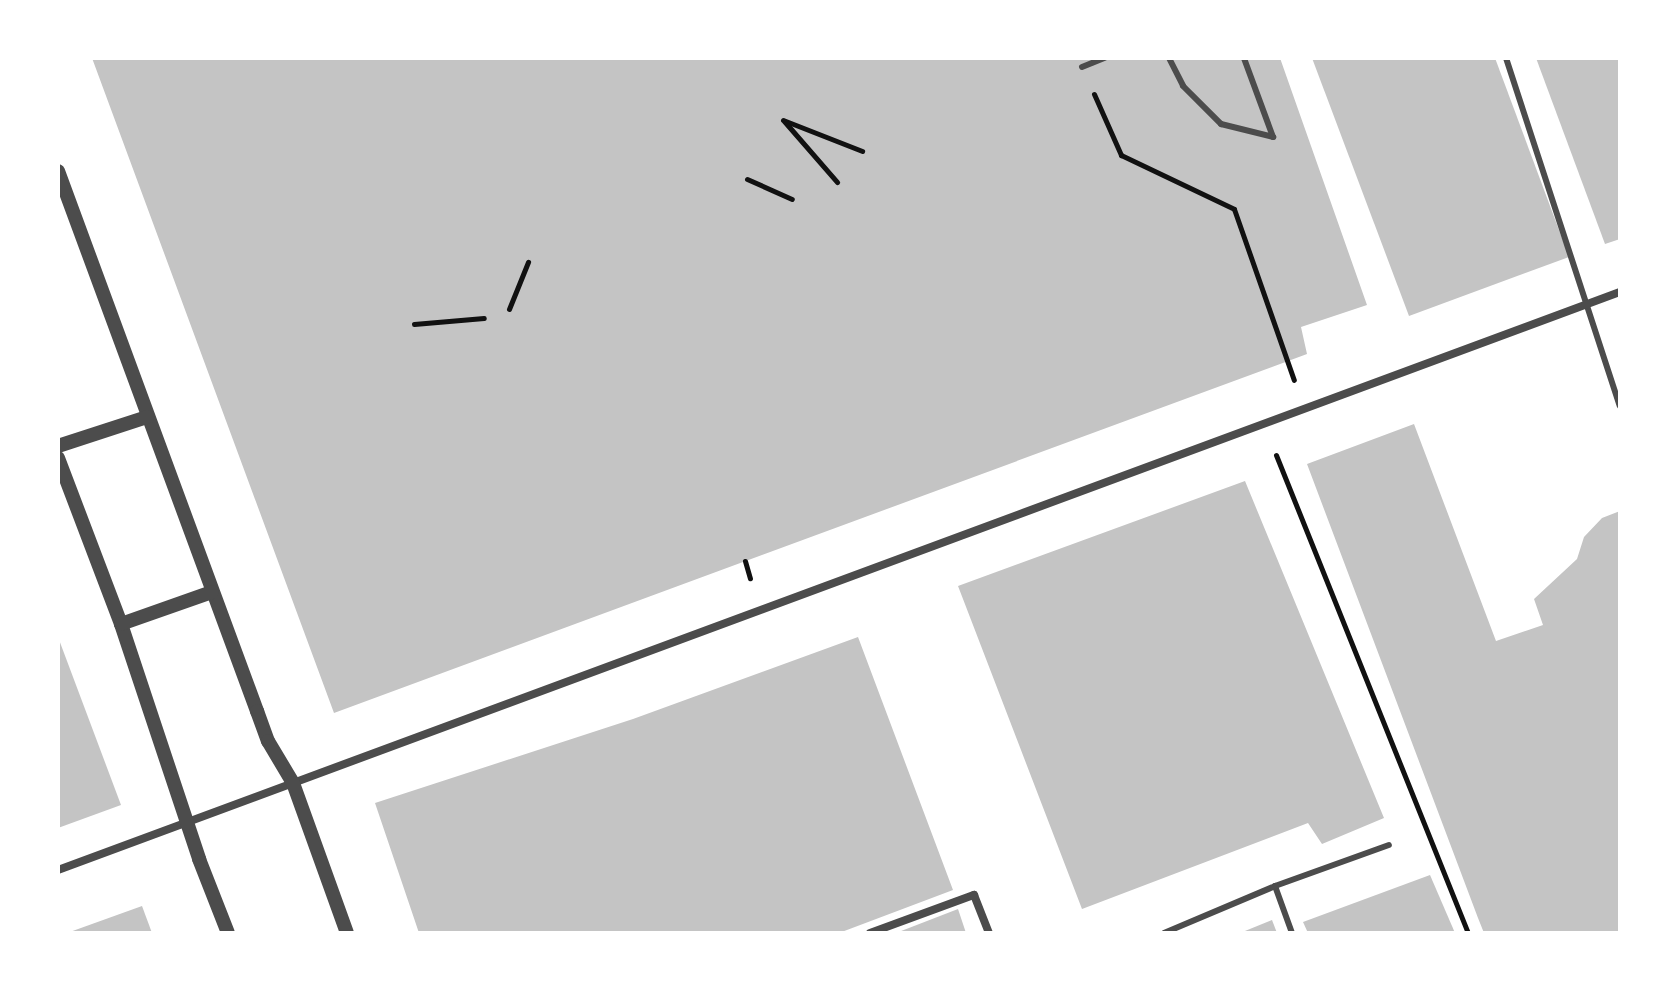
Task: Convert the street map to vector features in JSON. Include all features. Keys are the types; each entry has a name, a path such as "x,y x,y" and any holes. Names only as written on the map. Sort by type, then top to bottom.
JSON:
{"street":[{"path":"58,171 268,741 293,783 347,933"},
{"path":"58,870 1620,292"},
{"path":"58,446 147,417"},
{"path":"58,458 121,624 228,933"},
{"path":"121,624 212,592"},
{"path":"870,933 974,895 989,933"}],"lane":[{"path":"1082,67 1104,58"},
{"path":"1169,58 1183,86 1221,124 1273,137 1244,58"},
{"path":"1506,58 1620,406"},
{"path":"1164,933 1275,886 1389,845"},
{"path":"1275,886 1292,933"}],"path":[{"path":"1082,67 1121,155 1234,209 1294,381"},
{"path":"837,182 783,120 862,151"},
{"path":"747,179 792,199"},
{"path":"509,309 528,262"},
{"path":"414,324 484,318"},
{"path":"1275,454 1468,933"}],"building":[{"path":"92,58 1280,58 1367,305 1301,327 1307,354 334,713"},
{"path":"1312,58 1495,58 1569,257 1409,316"},
{"path":"1536,58 1620,58 1620,239 1605,244"},
{"path":"1414,424 1496,641 1543,625 1534,599 1577,559 1584,537 1602,518 1620,511 1620,933 1484,933 1307,464"},
{"path":"1245,481 1384,818 1322,844 1308,823 1082,909 958,586"},
{"path":"58,637 121,805 58,828"},
{"path":"858,637 953,890 839,933 419,933 375,803 633,719"},
{"path":"1430,875 1455,933 1308,933 1303,922"},
{"path":"142,906 152,933 67,933"},
{"path":"958,909 966,933 896,933"},
{"path":"1272,920 1277,933 1240,933"}]}
